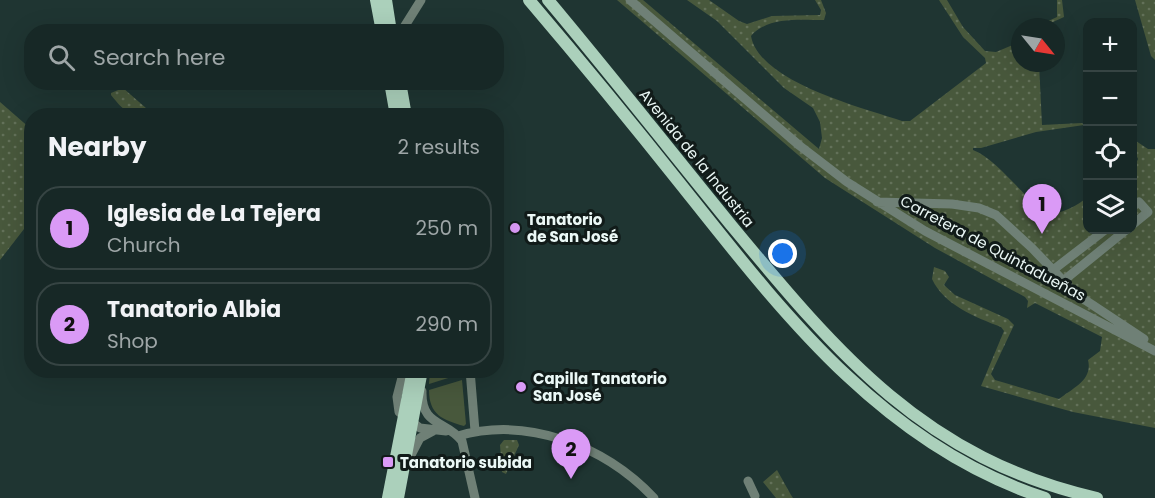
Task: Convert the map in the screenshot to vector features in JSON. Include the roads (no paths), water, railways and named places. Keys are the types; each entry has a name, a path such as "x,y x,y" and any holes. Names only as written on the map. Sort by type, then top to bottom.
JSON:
{"main road":[{"path":"376,0 380,24"},
{"path":"386,0 390,24"},
{"name":"Avenida de la Industria","path":"528,0 763,285 843,374 887,414 934,446 984,473 1045,498"},
{"name":"Avenida de la Industria","path":"548,0 768,270 872,383 922,421 978,454 1031,478 1097,498"},
{"path":"391,90 395,108"},
{"path":"401,90 405,108"},
{"path":"398,498 404,469 411,378"},
{"path":"388,498 406,423 420,378"}],"street":[{"path":"406,24 421,0"},
{"name":"Carretera de Quintadueñas","path":"630,0 800,146 877,202 955,247 1155,351"},
{"path":"877,202 923,202 979,208 1009,225 1076,294 1134,331 1155,351"},
{"path":"1137,203 1139,202 1148,212 1137,221"},
{"path":"1053,270 1099,234"},
{"path":"1063,281 1121,234"},
{"path":"402,378 397,406 406,423 449,430 458,436 467,458 475,498"},
{"path":"423,378 423,402 433,427"},
{"path":"471,378 475,431"},
{"path":"404,469 418,441 433,427"},
{"path":"458,436 475,431 533,432 563,440 615,465 654,498"},
{"path":"748,481 755,497"}],"place":[{"name":"Tanatorio de San José","path":"515,228"},
{"name":"Iglesia de La Tejera","path":"1042,234"},
{"name":"Capilla Tanatorio San José","path":"521,387"},
{"name":"Tanatorio subida","path":"388,462"},
{"name":"Tanatorio Albia","path":"571,479"}]}
